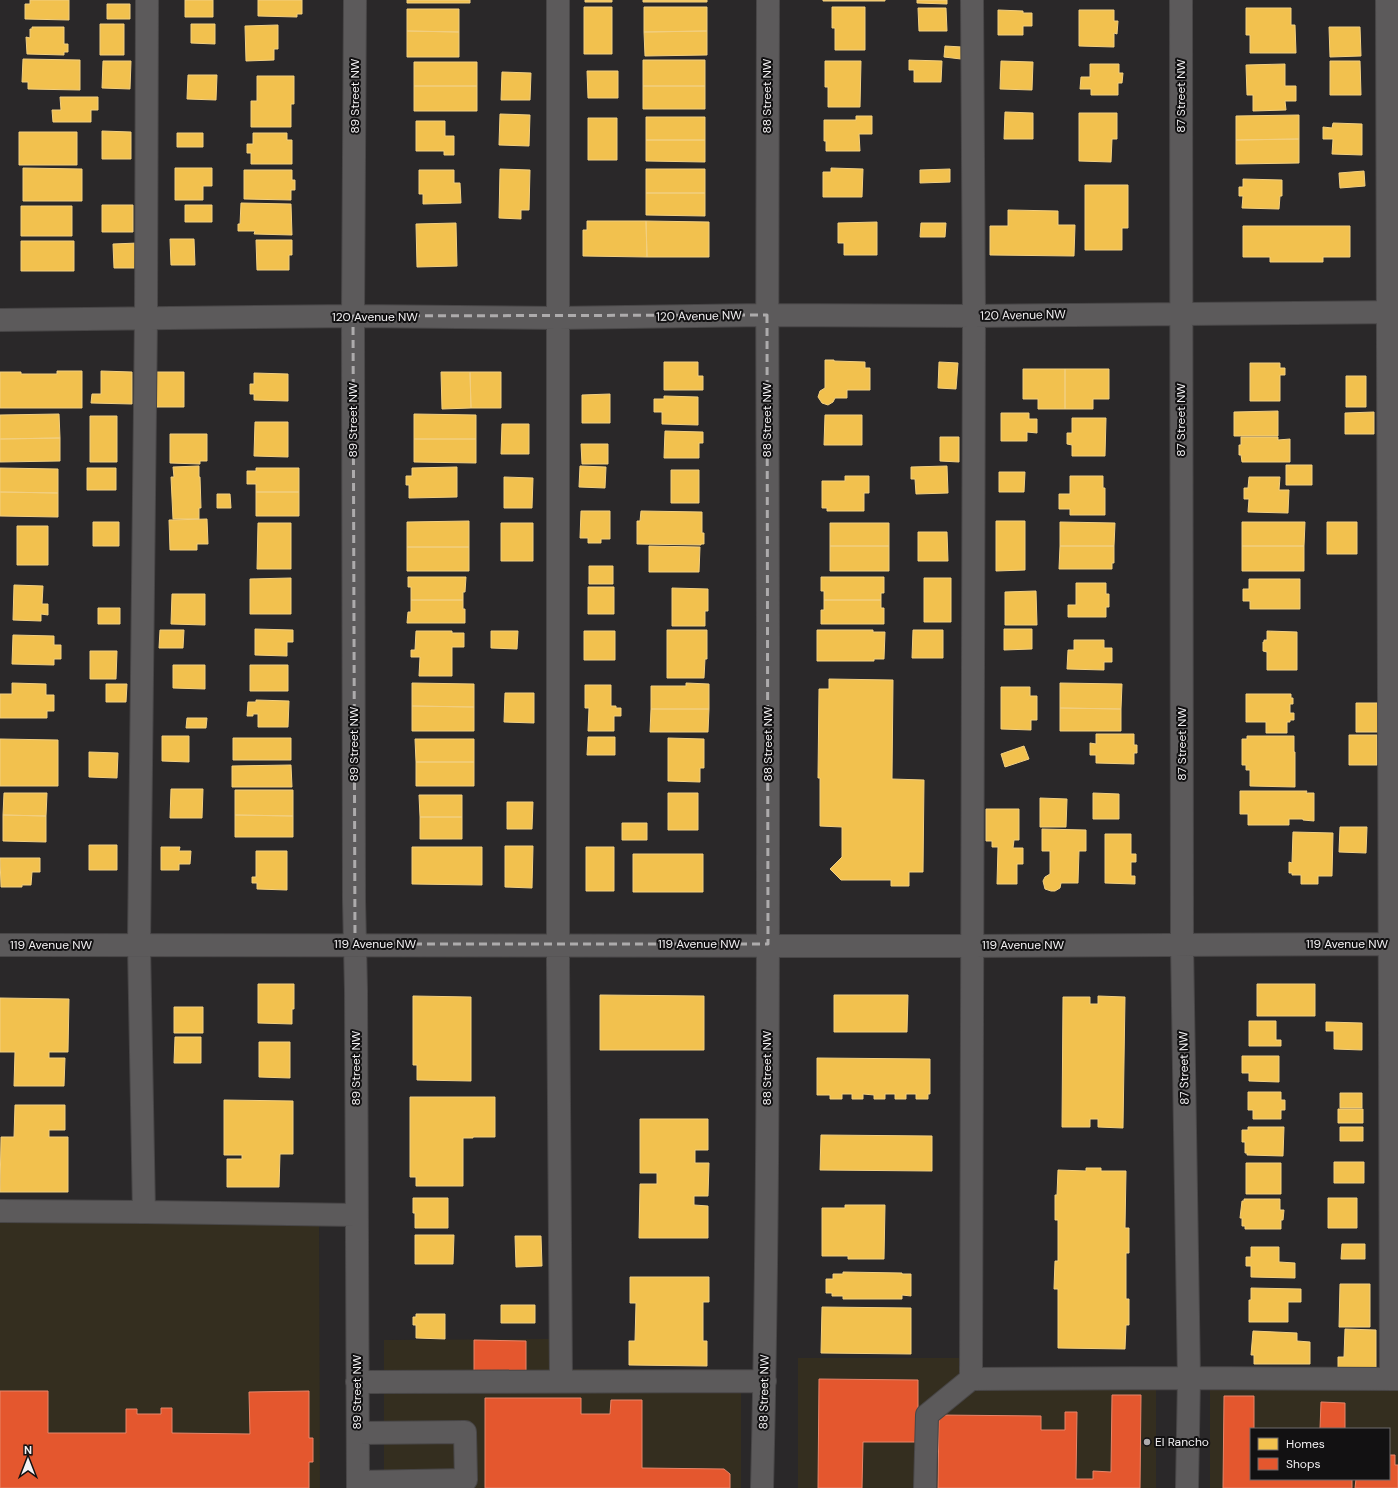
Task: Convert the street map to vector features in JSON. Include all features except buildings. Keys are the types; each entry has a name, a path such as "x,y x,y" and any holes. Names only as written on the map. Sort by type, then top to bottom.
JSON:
{"street":[{"path":"144,1212 140,945 146,317 147,0"},
{"name":"89 Street NW","path":"355,0 353,316 358,1485"},
{"path":"558,0 558,944 561,1382"},
{"name":"88 Street NW","path":"762,1488 765,1381 768,944 768,0"},
{"path":"971,1379 974,316 972,0"},
{"name":"87 Street NW","path":"1181,0 1182,944 1189,1378 1188,1488"},
{"path":"925,1488 927,1415 971,1379 1394,1379 1393,312 1387,0"},
{"name":"120 Avenue NW","path":"0,320 146,317 353,316 558,318 767,315 974,316 1393,312"},
{"name":"119 Avenue NW","path":"0,945 768,944 972,946 1394,944"},
{"path":"0,1211 356,1215"},
{"path":"357,1382 765,1381"},
{"path":"358,1433 465,1432 466,1480 358,1485"}],"highlighted area":[{"path":"767,315 768,944 355,944 353,316"}],"shaded area":[{"path":"0,1221 319,1221 320,1488 0,1488"},
{"path":"549,1339 549,1369 741,1370 741,1488 384,1488 384,1340"},
{"path":"798,1358 964,1358 964,1371 1156,1371 1156,1488 798,1488"},
{"path":"1210,1388 1398,1389 1398,1488 1210,1488"}],"place":[{"name":"El Rancho","path":"1147,1442"}]}
